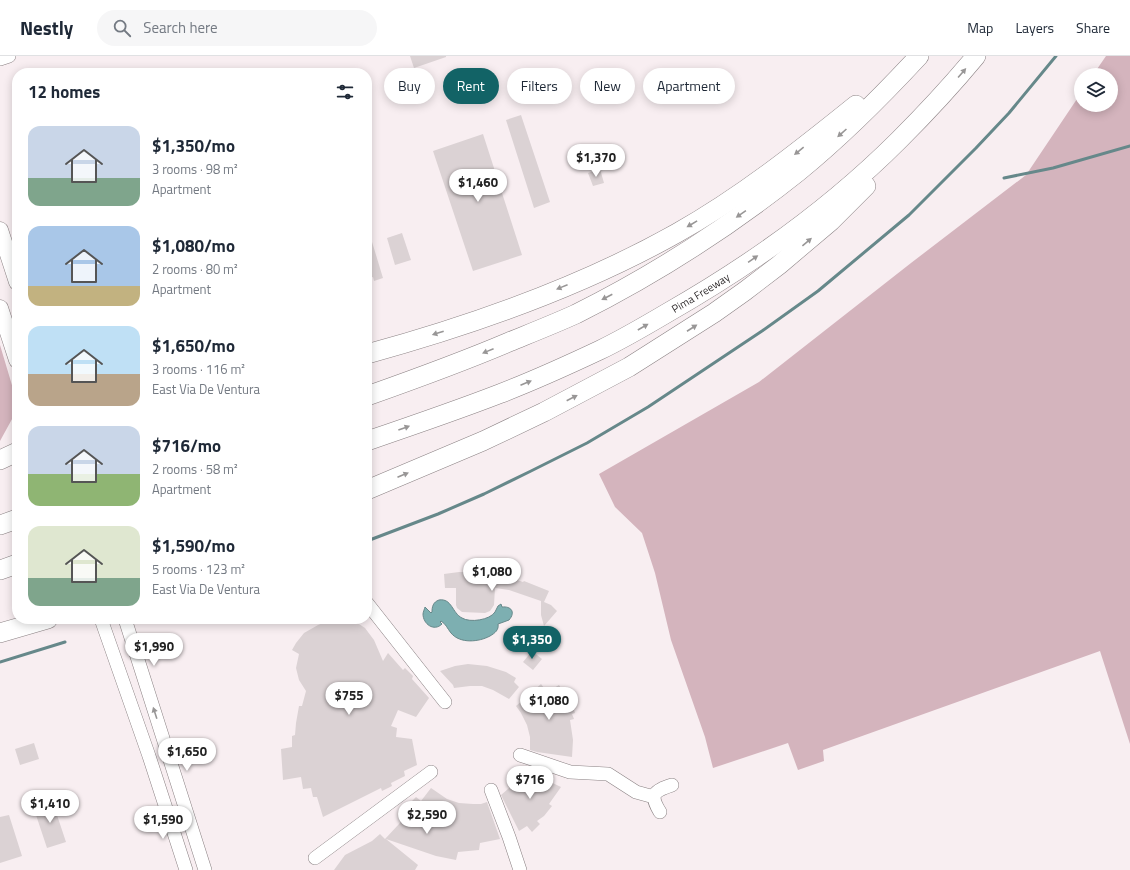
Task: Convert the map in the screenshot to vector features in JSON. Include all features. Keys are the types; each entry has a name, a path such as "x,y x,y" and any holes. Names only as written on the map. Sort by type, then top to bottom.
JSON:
{"highway":[{"path":"372,353 464,324 541,296 599,272 678,233 740,194 789,159 916,56"},
{"path":"372,394 471,358 547,326 625,288 672,261 756,204 798,172 848,128 891,87 919,56"},
{"name":"Pima Freeway","path":"372,439 499,394 549,374 601,350 639,330 728,276 767,250 838,195 899,140 947,90 976,56"},
{"path":"372,488 483,441 550,409 629,367 714,313 779,265 832,221 870,181 947,90"},
{"path":"0,460 12,454"},
{"path":"0,525 12,521"},
{"path":"0,570 12,566"},
{"path":"0,633 31,624"}],"main road":[{"path":"0,230 12,267"},
{"path":"0,308 12,345"}],"street":[{"path":"0,59 9,56"},
{"path":"372,609 445,702"},
{"path":"103,624 149,756 186,870"},
{"path":"127,624 205,870"},
{"path":"520,755 570,772 608,774 636,792 654,797"},
{"path":"315,858 431,772"},
{"path":"660,812 655,805 654,797 656,792 660,788 672,785"},
{"path":"491,790 510,837 520,870"}],"shaded area":[{"path":"1106,56 1130,56 1130,744 1100,651 823,750 824,761 798,770 788,743 713,768 705,737 671,640 655,573 642,533 615,507 599,474 759,382 1026,175 1074,103 1074,112 1118,112 1118,68 1098,68"},
{"path":"0,345 12,385 12,419 0,441"}],"water":[{"path":"439,600 447,601 459,616 466,620 480,620 489,617 501,604 502,607 508,607 512,610 512,614 509,620 498,624 498,628 494,634 481,640 464,640 455,637 441,621 440,622 442,624 439,626 432,627 427,624 423,618 425,607 431,613 434,603"}],"building":[{"path":"410,56 446,56 446,57 414,68"},
{"path":"521,115 550,202 534,208 506,120"},
{"path":"483,134 522,255 473,271 433,151"},
{"path":"600,169 604,183 593,186 588,173"},
{"path":"402,233 411,260 395,265 387,238"},
{"path":"372,242 383,278 374,281"},
{"path":"459,572 490,573 511,577 523,582 524,581 549,591 544,602 551,605 557,611 544,626 541,615 541,601 509,590 495,588 494,605 490,611 485,613 462,612 456,605 456,588 445,588 444,574"},
{"path":"359,624 365,628 374,640 383,661 388,653 403,670 405,668 413,676 412,679 429,698 416,717 398,710 391,726 397,728 396,737 412,739 417,765 404,771 405,776 391,783 392,786 382,791 381,788 323,817 317,797 313,797 311,788 303,789 301,777 283,780 281,749 292,747 292,736 295,735 299,706 302,706 306,691 299,680 296,668 299,654 292,650 304,633 318,625"},
{"path":"532,651 542,659 533,670 523,662"},
{"path":"468,664 487,666 506,672 516,678 514,682 519,687 509,699 482,686 454,688 440,671 455,666"},
{"path":"541,684 547,692 559,685 567,698 570,697 575,713 572,714 574,719 570,720 573,740 572,757 530,750 530,737 527,725 516,706"},
{"path":"34,743 39,759 20,765 15,749"},
{"path":"525,770 561,787 549,804 552,806 544,816 537,821 540,824 532,832 527,826 519,831 501,795 516,782"},
{"path":"431,788 447,799 459,803 481,804 487,802 500,839 480,843 479,850 458,852 456,860 436,856 386,839 418,865 415,870 334,870 345,855 372,841 380,834 385,839 413,809 408,805 416,797 421,801"},
{"path":"52,800 66,842 47,848 33,806"},
{"path":"9,815 22,856 0,863 0,817"}],"waterway":[{"path":"372,539 438,514 484,494 587,443 648,407 762,331 818,291 909,215 1009,113 1056,56"},
{"path":"1004,178 1053,168 1130,146"},
{"path":"0,662 65,642"}]}
